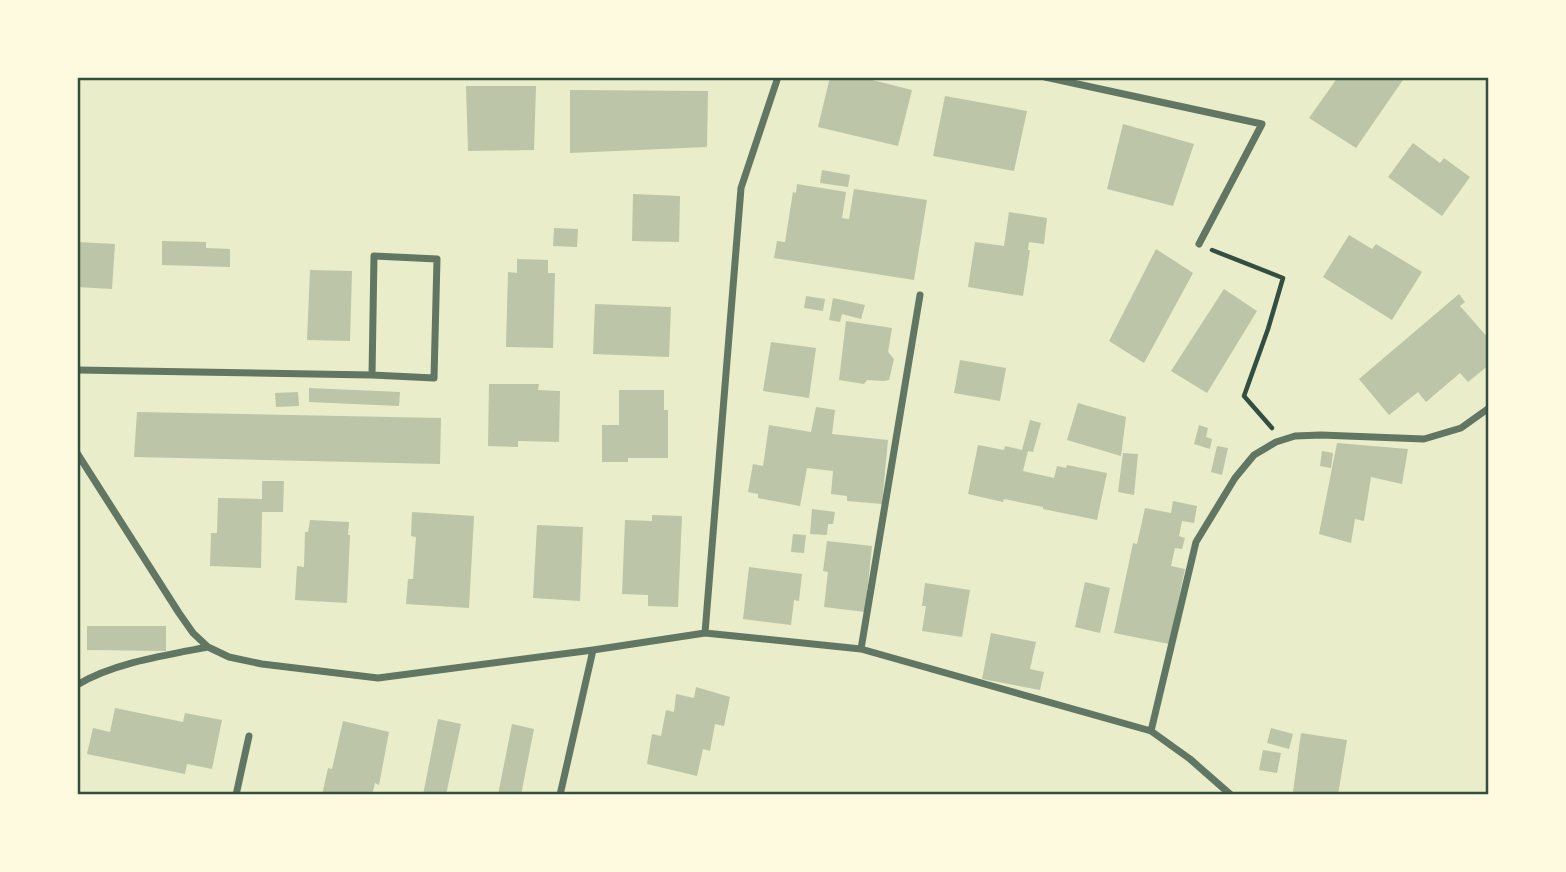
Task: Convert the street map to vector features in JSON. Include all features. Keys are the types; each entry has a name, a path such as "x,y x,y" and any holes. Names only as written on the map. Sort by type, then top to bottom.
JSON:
{"street":[{"path":"705,633 741,188 778,77"},
{"path":"1045,77 1262,124 1199,244"},
{"path":"77,370 435,378 437,259 374,256 372,375"},
{"path":"861,649 920,295"},
{"path":"1151,731 1196,542 1235,478 1254,455 1295,436 1424,439 1461,428 1489,408"},
{"path":"77,453 178,613 208,647 229,657 262,664 378,678 705,633 861,649 1151,731 1191,759 1231,795"},
{"path":"77,685 92,676 154,658 208,647"},
{"path":"560,795 593,650"},
{"path":"236,795 249,736"}],"path":[{"path":"1199,244 1283,278 1244,396 1283,440"}],"building":[{"path":"830,77 860,77 912,90 898,146 818,127"},
{"path":"1338,77 1405,77 1356,148 1309,118"},
{"path":"466,86 536,86 534,150 468,151"},
{"path":"570,90 708,91 707,147 570,153"},
{"path":"945,96 1027,111 1014,171 933,156"},
{"path":"1123,124 1194,144 1173,206 1107,189"},
{"path":"1413,143 1440,163 1444,158 1470,177 1442,216 1388,177"},
{"path":"822,170 850,175 848,187 820,183"},
{"path":"797,184 846,192 842,218 849,219 854,189 927,200 914,280 774,258 777,241 785,242 793,192 796,193"},
{"path":"633,194 680,196 679,242 632,241"},
{"path":"1009,212 1047,218 1044,244 1029,242 1023,296 968,287 975,242 1004,246"},
{"path":"554,228 578,229 577,247 553,246"},
{"path":"1349,235 1372,249 1376,244 1422,272 1392,320 1323,277"},
{"path":"162,241 206,242 206,248 230,249 230,267 162,265"},
{"path":"77,242 115,244 112,289 77,287"},
{"path":"1156,249 1193,273 1144,363 1109,341"},
{"path":"517,259 548,260 548,273 555,273 553,348 506,347 508,272 517,273"},
{"path":"310,270 352,271 350,341 307,340"},
{"path":"1224,289 1257,311 1207,393 1171,371"},
{"path":"1459,294 1465,302 1460,306 1489,339 1489,365 1468,382 1460,373 1426,402 1418,392 1389,415 1359,379"},
{"path":"806,296 825,299 823,311 804,308"},
{"path":"833,298 865,305 861,319 842,314 840,322 829,320"},
{"path":"595,304 671,307 669,357 593,354"},
{"path":"846,321 892,328 888,352 894,359 889,380 867,380 864,384 839,380"},
{"path":"771,342 816,348 809,398 763,391"},
{"path":"960,360 1006,368 1000,401 954,393"},
{"path":"489,384 539,384 538,390 560,391 559,442 518,441 518,447 488,446"},
{"path":"309,388 400,392 399,406 309,402"},
{"path":"619,390 664,390 664,410 668,410 668,458 628,458 628,462 602,462 602,425 619,425"},
{"path":"298,392 299,406 276,407 275,393"},
{"path":"1078,403 1126,417 1121,456 1067,440"},
{"path":"816,407 835,410 832,434 888,440 882,504 847,501 847,496 831,494 833,471 807,468 800,506 758,498 758,494 748,492 753,464 763,466 769,425 811,432"},
{"path":"137,412 441,418 440,464 134,457"},
{"path":"1030,420 1041,423 1033,452 1028,451 1023,471 1054,478 1057,466 1066,468 1067,465 1107,473 1097,520 1004,499 1003,502 968,494 978,445 1022,450"},
{"path":"1199,425 1208,428 1206,437 1212,439 1210,449 1194,444"},
{"path":"1337,443 1408,449 1402,484 1371,477 1364,521 1355,519 1351,543 1319,534"},
{"path":"1217,446 1228,448 1222,475 1211,472"},
{"path":"1322,451 1333,453 1331,468 1320,466"},
{"path":"1123,453 1138,454 1134,495 1118,492"},
{"path":"262,481 284,481 283,512 262,512 261,568 210,566 211,533 217,533 218,498 262,499"},
{"path":"1173,501 1197,506 1194,523 1182,521 1179,536 1185,538 1182,549 1175,548 1171,566 1185,569 1169,644 1114,633 1133,543 1137,544 1145,508 1171,513"},
{"path":"812,509 835,512 833,524 828,524 827,535 810,534"},
{"path":"412,512 474,516 469,608 406,604 408,579 413,579 416,537 411,536"},
{"path":"652,515 682,516 678,607 648,606 648,595 622,594 625,520 652,521"},
{"path":"310,520 349,522 347,603 295,600 297,566 304,567 305,532 308,532"},
{"path":"537,525 583,527 580,601 533,598"},
{"path":"793,534 806,535 804,553 791,552"},
{"path":"827,541 872,546 865,612 824,607 828,572 823,571"},
{"path":"749,567 802,574 799,601 794,600 791,625 743,619"},
{"path":"1085,582 1110,588 1100,633 1075,627"},
{"path":"925,583 970,590 962,637 922,631 926,606 922,606"},
{"path":"87,626 166,626 166,651 87,650"},
{"path":"991,633 1036,642 1030,669 1044,672 1040,690 982,679"},
{"path":"696,687 730,697 724,726 715,724 710,751 703,749 697,776 647,764 652,734 661,736 666,710 674,712 676,694 694,698"},
{"path":"115,708 183,722 185,713 222,720 212,769 187,764 185,774 87,754 93,728 110,732"},
{"path":"438,719 461,724 446,795 423,795"},
{"path":"343,721 389,732 379,785 375,783 372,795 322,795 328,768 332,769"},
{"path":"512,724 534,729 521,795 498,795"},
{"path":"1271,728 1293,734 1289,749 1267,743"},
{"path":"1301,733 1347,740 1338,795 1293,792"},
{"path":"1263,750 1281,753 1277,773 1259,770"}]}
